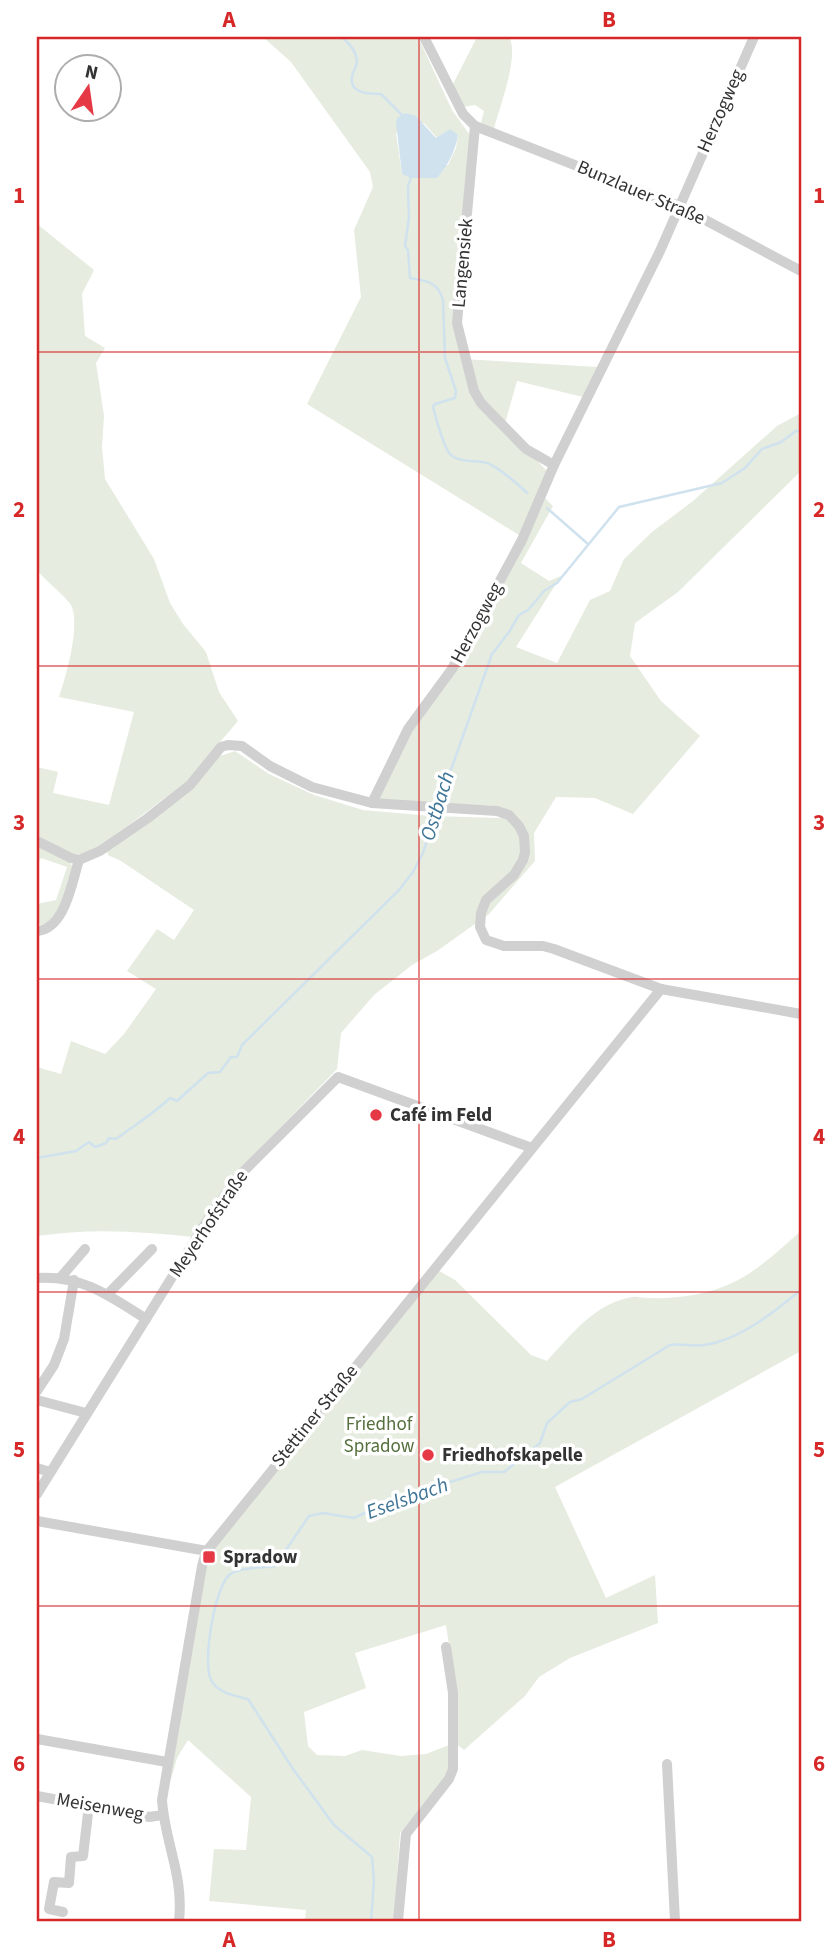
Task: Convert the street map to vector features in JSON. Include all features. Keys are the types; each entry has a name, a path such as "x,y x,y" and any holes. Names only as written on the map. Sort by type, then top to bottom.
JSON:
{"street":[{"path":"424,37 463,114 475,126"},
{"name":"Herzogweg","path":"372,803 408,729 452,669 522,540 554,465 660,251 754,37"},
{"name":"Bunzlauer Straße","path":"475,126 679,206 801,271"},
{"name":"Langensiek","path":"475,126 457,323 474,391 481,403 526,449 554,465"},
{"path":"37,841 79,860 100,851 190,785 221,747 242,746 270,766 312,787 372,803 497,811 509,815 520,826 524,836 523,860 514,875 486,900 480,927 486,940 504,946 543,946 554,949 662,989 801,1014"},
{"path":"37,931 49,929 64,910 79,860"},
{"name":"Stettiner Straße","path":"179,1921 179,1878 163,1815 162,1800 202,1566 207,1551 662,989"},
{"name":"Meyerhofstraße","path":"37,1494 238,1177 338,1077 532,1148"},
{"path":"61,1277 85,1249"},
{"path":"108,1294 152,1249"},
{"path":"37,1278 61,1277 74,1280 108,1294 146,1319"},
{"path":"37,1391 54,1365 64,1339 74,1280"},
{"path":"37,1400 86,1413"},
{"path":"37,1468 51,1472"},
{"path":"37,1521 207,1551"},
{"path":"398,1921 406,1834 449,1779 453,1769 453,1693 446,1647"},
{"path":"37,1739 167,1762"},
{"path":"667,1764 675,1921"},
{"name":"Meisenweg","path":"37,1796 149,1817 163,1815"},
{"path":"63,1912 50,1909 54,1882 69,1883 71,1857 83,1856 89,1805"}],"green space":[{"path":"263,37 418,37 452,110 472,138 461,247 462,359 598,367 583,397 517,381 504,427 550,474 544,497 553,506 521,563 549,581 561,576 516,647 557,663 590,600 610,591 624,559 777,426 801,413 801,471 678,592 635,623 630,656 661,701 700,736 633,814 595,798 556,797 534,833 535,861 489,914 437,951 412,965 374,995 341,1033 337,1069 235,1174 193,1237 115,1231 37,1236 37,1067 61,1074 71,1041 105,1054 124,1034 156,989 127,971 157,929 174,940 194,910 108,855 107,850 217,757 235,751 269,774 314,795 363,810 500,818 503,808 380,800 372,792 450,667 519,535 307,404 361,297 354,230 373,187 370,172 291,62","holes":["424,123 437,138 445,132 458,135 456,148 448,165 402,174 396,133"]},
{"path":"477,37 509,37 512,45 510,68 494,129 481,123 484,111 475,105 463,107 452,86"},
{"path":"37,224 94,270 82,294 85,336 105,348 96,363 104,416 102,447 105,479 154,559 170,603 206,652 219,692 238,721 185,783 90,854 71,855 37,835 37,767 58,772 53,793 109,805 134,712 59,697 71,651 74,614 71,605 37,570"},
{"path":"37,845 70,862 74,870 63,905 47,924 40,925 37,919 37,904 56,900 67,867 41,858 37,865"},
{"name":"Friedhof Spradow","path":"801,1231 801,1351 555,1487 606,1598 655,1575 658,1623 570,1658 539,1677 525,1696 464,1750 455,1743 456,1693 446,1625 355,1653 366,1688 304,1712 308,1746 317,1755 345,1756 362,1750 401,1756 426,1754 449,1745 450,1769 447,1777 400,1833 394,1921 305,1921 306,1910 209,1901 214,1849 246,1850 251,1797 188,1740 177,1758 170,1783 203,1573 210,1554 434,1268 455,1280 531,1355 547,1361 575,1331 606,1306 632,1297 680,1297 722,1287 760,1266"}],"water":[{"path":"406,113 416,116 436,138 450,129 458,135 450,158 437,178 411,178 402,174 396,123 397,118"}],"waterway":[{"path":"342,37 356,57 357,63 352,77 354,87 362,92 381,94 402,115"},
{"path":"411,177 408,187 409,217 405,246 408,250 410,278 431,283 441,294 445,358 456,391 455,398 433,407 442,439 453,457 492,465 527,493"},
{"name":"Ostbach","path":"438,804 492,654 519,615 528,610 544,591 557,583 619,507 722,483 745,468 762,449 801,431"},
{"path":"547,508 588,544"},
{"name":"Ostbach","path":"37,1158 76,1151 89,1142 95,1147 106,1143 109,1138 116,1139 170,1098 177,1101 208,1073 220,1072 231,1057 237,1057 242,1045 399,890 423,853 437,811"},
{"name":"Eselsbach","path":"371,1921 374,1881 372,1857 334,1825 293,1769 248,1699 222,1691 211,1680 209,1641 220,1591 226,1579 237,1571 275,1566 309,1516 323,1513 354,1518 390,1501 482,1472 504,1472 540,1443 547,1423 570,1402 582,1399 670,1345 704,1345 731,1337 768,1316 801,1290"}],"place":[{"name":"Café im Feld","path":"376,1115"},
{"name":"Friedhofskapelle","path":"428,1455"},
{"name":"Spradow","path":"209,1557"}]}
